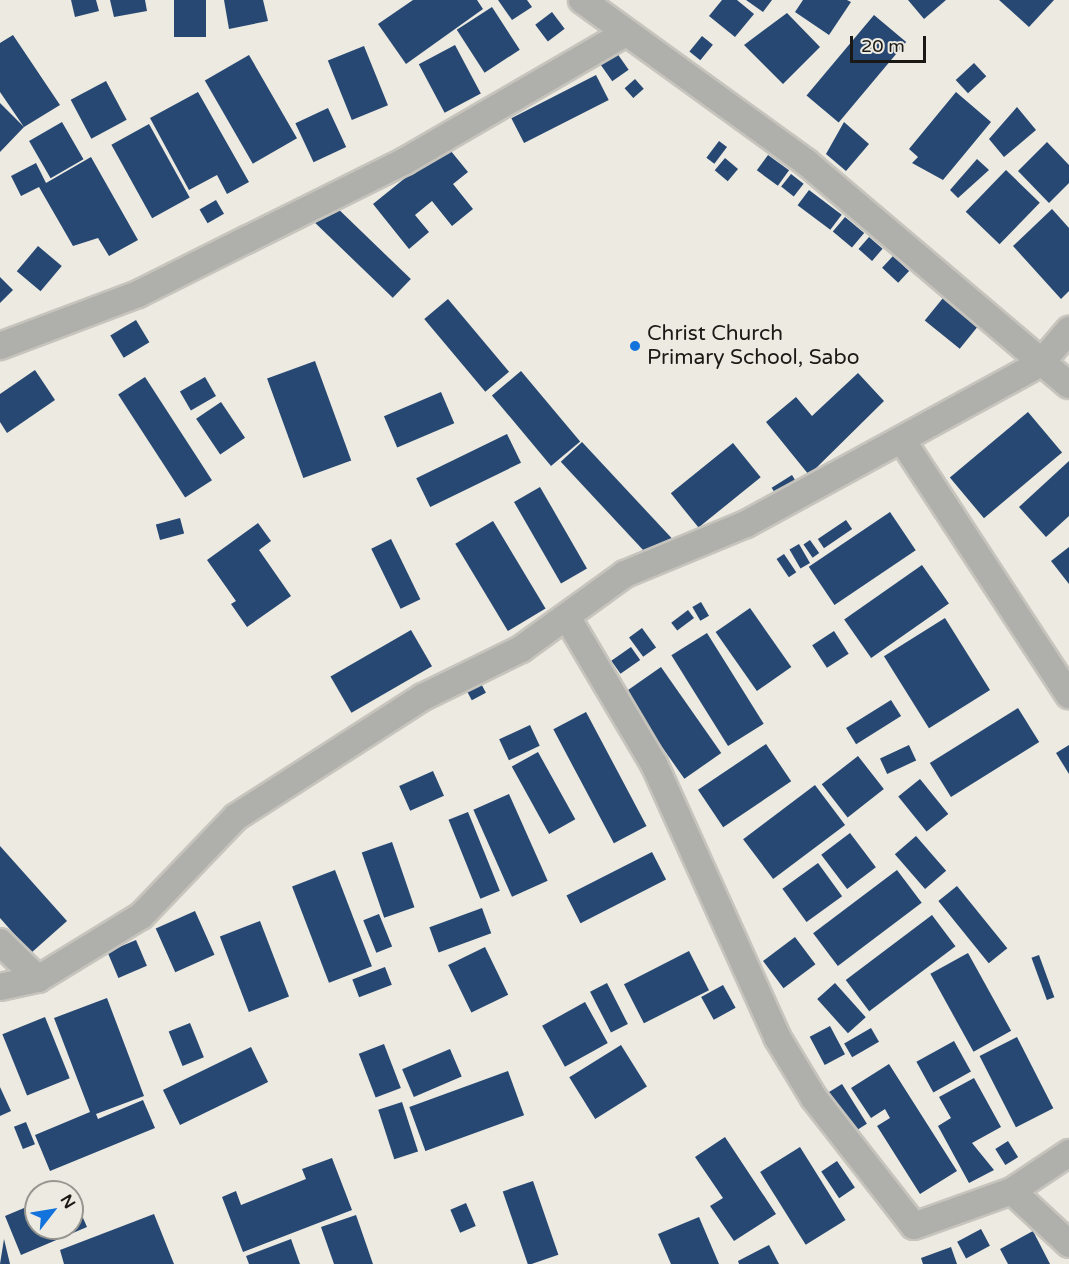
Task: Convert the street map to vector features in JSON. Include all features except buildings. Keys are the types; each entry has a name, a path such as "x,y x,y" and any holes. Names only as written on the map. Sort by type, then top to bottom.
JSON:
{"street":[{"path":"582,0 807,163 1040,364 1069,385"},
{"path":"0,346 138,294 405,161 626,33"},
{"path":"0,987 38,979 141,916 236,817 439,687 521,649 625,574 746,524 845,465 902,440 1040,364 1069,330"},
{"path":"902,440 1069,694"},
{"path":"567,617 654,764 777,1037 842,1135 914,1226 1012,1191 1069,1153"},
{"path":"0,942 38,979"},
{"path":"1012,1191 1069,1244"}],"place":[{"name":"Christ Church Primary School, Sabo","path":"635,346"}]}
